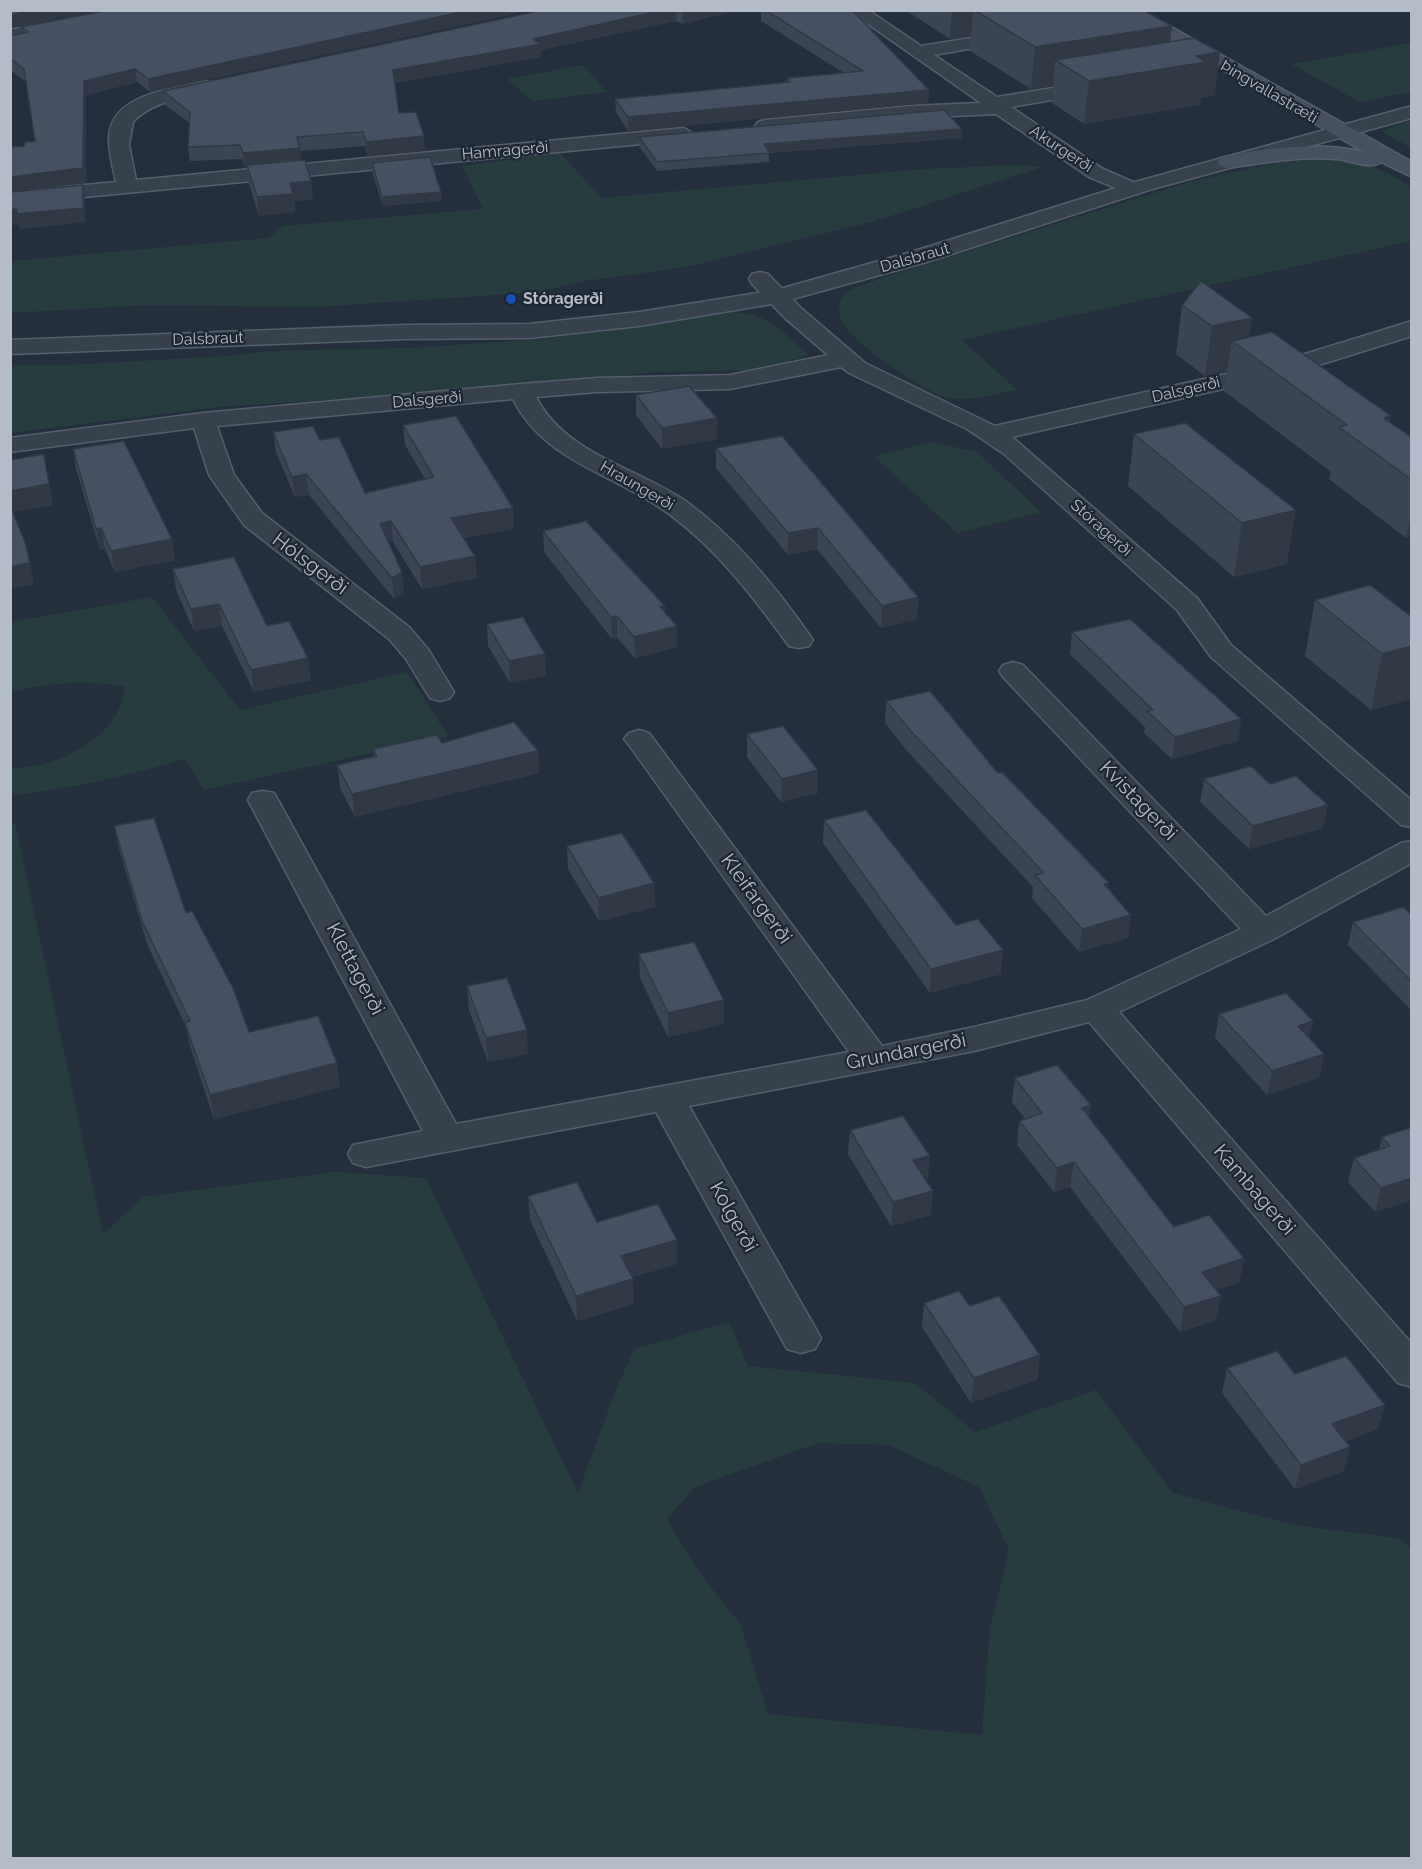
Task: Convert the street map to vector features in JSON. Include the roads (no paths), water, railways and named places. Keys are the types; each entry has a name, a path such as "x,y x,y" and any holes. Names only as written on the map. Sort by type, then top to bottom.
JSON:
{"main road":[{"name":"Þingvallastræti","path":"1127,10 1320,121 1342,124"},
{"name":"Þingvallastræti","path":"1163,10 1342,124 1412,172"},
{"path":"1364,127 1412,154"},
{"path":"1228,162 1281,155 1339,153 1363,157 1412,172"}],"street":[{"path":"10,35 144,10"},
{"name":"Akurgerði","path":"856,10 996,106 1109,178 1133,189"},
{"path":"916,52 1030,34"},
{"path":"127,187 119,133 124,121 135,108 156,100 228,82"},
{"name":"Akurgerði","path":"996,106 1118,84"},
{"name":"Dalsbraut","path":"10,347 405,332 529,331 639,319 769,288 919,257 1133,189 1228,162 1412,102"},
{"path":"744,128 996,106"},
{"name":"Dalsbraut","path":"1342,124 1364,127 1412,112"},
{"name":"Dalsbraut","path":"769,288 896,245 1109,178 1320,121"},
{"name":"Hamragerði","path":"10,198 708,132"},
{"name":"Stóragerði","path":"769,288 843,359 879,381 993,434 1013,449 1187,604 1221,651 1412,818"},
{"name":"Dalsgerði","path":"993,434 1285,368 1412,328"},
{"name":"Dalsgerði","path":"10,445 203,420 521,391 597,385 730,382 843,359"},
{"name":"Hraungerði","path":"521,391 536,422 555,440 661,496 704,529 752,577 799,640"},
{"name":"Hólsgerði","path":"203,420 222,475 253,519 399,633 418,655 440,692"},
{"name":"Kvistagerði","path":"1013,671 1262,932"},
{"name":"Kleifargerði","path":"639,739 873,1059"},
{"name":"Klettagerði","path":"263,800 446,1139"},
{"name":"Grundargerði","path":"366,1154 974,1039 1097,1009 1262,932 1412,850"},
{"name":"Kambagerði","path":"1097,1009 1412,1372"},
{"name":"Kolgerði","path":"666,1097 801,1338"}],"place":[{"name":"Stóragerði","path":"511,299"}]}
